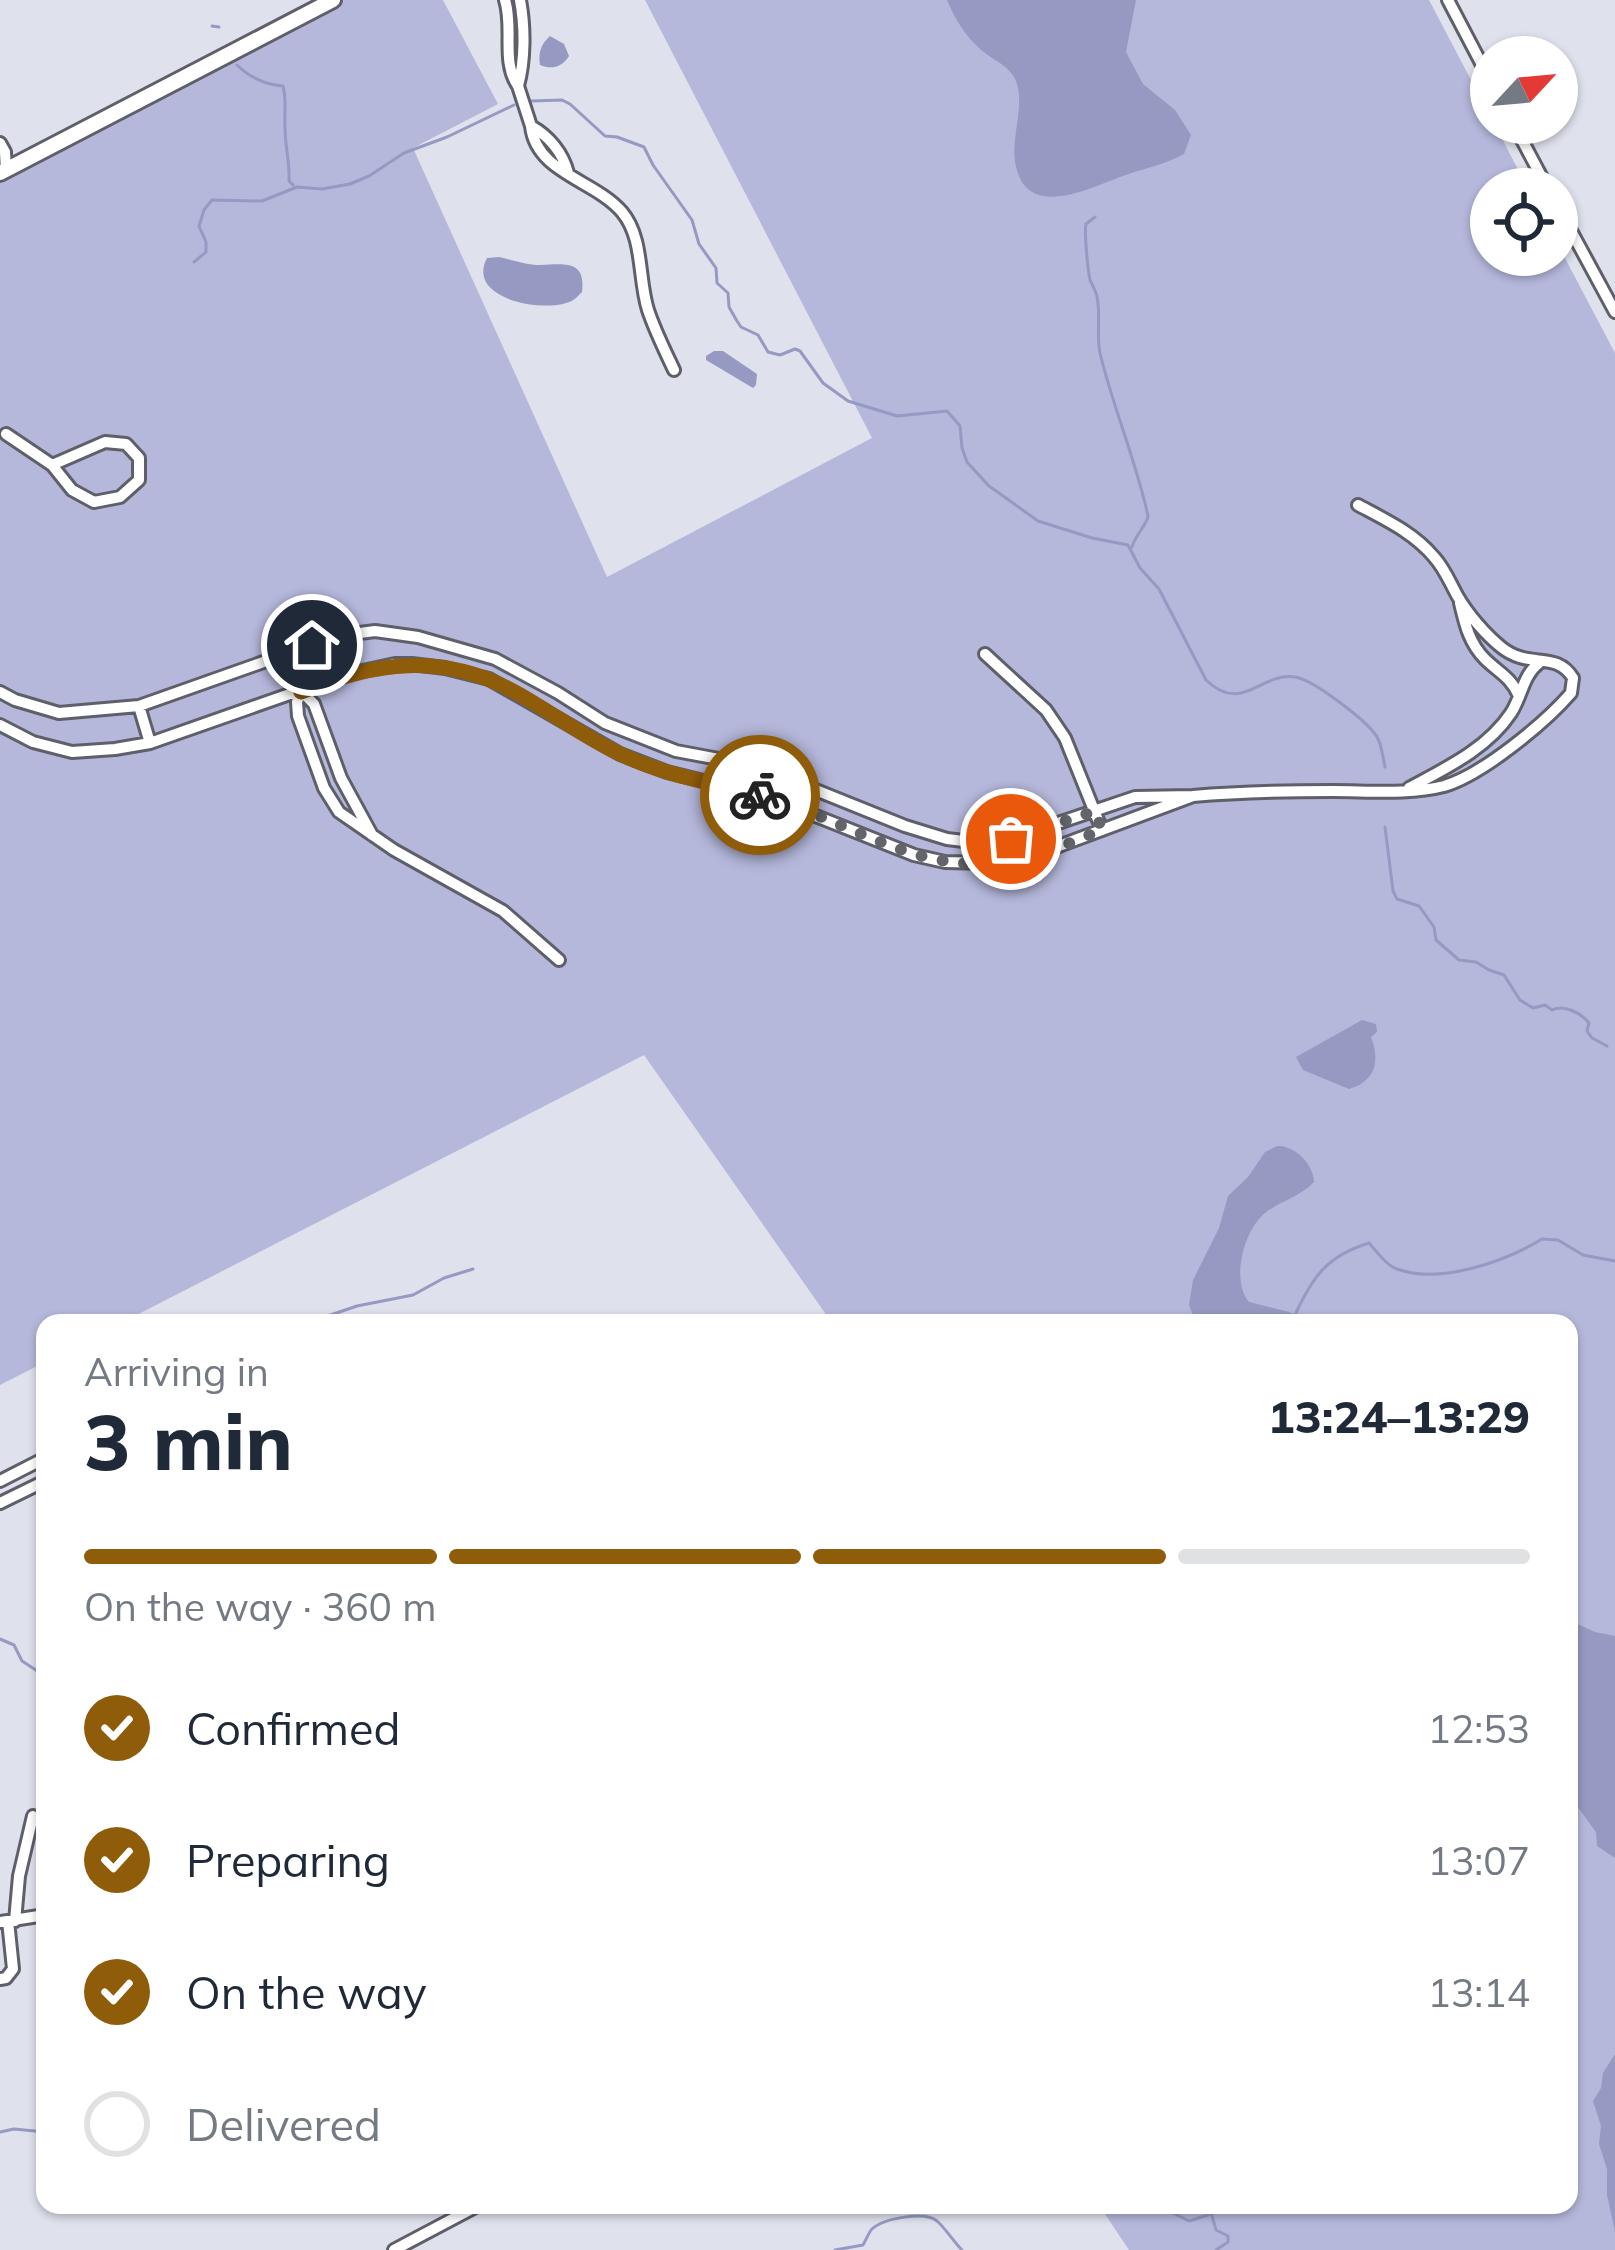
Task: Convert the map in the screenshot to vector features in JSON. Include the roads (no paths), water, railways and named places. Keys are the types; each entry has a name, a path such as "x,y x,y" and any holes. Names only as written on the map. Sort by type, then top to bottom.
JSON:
{"main road":[{"path":"2,169 334,0"}],"street":[{"path":"505,0 509,74 518,86 531,126 564,159 568,173 624,214 638,251 648,309 674,370"},
{"path":"1448,0 1470,42"},
{"path":"508,15 521,6"},
{"path":"518,86 521,6"},
{"path":"0,142 5,152 2,169"},
{"path":"1578,244 1615,312"},
{"path":"2,431 52,465 72,490 94,502 120,497 139,480 139,458 126,444 105,442 52,465"},
{"path":"0,692 59,713 139,706 337,636 363,632 418,637 495,658 613,726 676,751 756,766 925,833 988,842 1011,839 1145,795 1438,787 1473,773 1501,754 1567,699 1574,684 1561,663 1520,658 1502,648 1460,600 1441,566 1417,539 1358,505"},
{"path":"1460,600 1471,641 1509,678 1519,697"},
{"path":"436,667 440,643"},
{"path":"985,654 1046,710 1065,738 1102,830"},
{"path":"287,655 301,692 318,712 341,778 372,835"},
{"path":"1406,789 1480,745 1509,716 1529,672 1540,662"},
{"path":"15,700 0,725 33,742 72,752 115,749 150,743 363,670 395,664 436,667 489,679 620,754 667,772 768,797 914,855 956,863 1020,860 1193,796"},
{"path":"301,692 298,716 328,796 339,812 503,911 560,960"},
{"path":"139,706 150,743"},
{"path":"605,746 613,726"},
{"path":"819,817 828,795"},
{"path":"956,863 958,840"},
{"path":"0,1481 36,1463"},
{"path":"0,1503 36,1485"},
{"path":"0,1979 13,1969 8,1921 33,1816"},
{"path":"394,2250 462,2214"}],"waterway":[{"path":"212,26 219,27"},
{"path":"237,65 258,80 283,86 293,185"},
{"path":"531,101 562,100 605,136 644,147 692,220 737,321 758,335 768,352 800,351 823,383 848,401 897,416 947,411 960,426 967,462 989,486 1038,521 1128,545 1159,589 1206,680 1231,694 1283,677 1314,685 1373,732 1385,767"},
{"path":"194,262 206,252 199,226 212,200 262,201 297,187 350,184 404,153 514,105"},
{"path":"1095,217 1086,224 1086,235 1090,280 1098,304 1100,353 1148,516 1132,547"},
{"path":"1385,827 1393,891 1397,899 1419,906 1434,927 1436,940 1459,960 1504,975 1520,1000 1533,1008 1545,1005 1577,1013 1589,1023 1592,1038 1607,1046"},
{"path":"1296,1314 1323,1269 1342,1254 1369,1243 1390,1265 1414,1273 1472,1268 1542,1239 1558,1240 1583,1255 1615,1261"},
{"path":"333,1314 413,1295 473,1269"},
{"path":"0,1639 14,1645 22,1661 36,1670"},
{"path":"0,2132 36,2131"},
{"path":"1175,2214 1189,2221 1208,2215"},
{"path":"1212,2214 1216,2230 1228,2236 1228,2242 1216,2250"},
{"path":"835,2250 863,2245 878,2225 914,2216 937,2221 962,2250"}]}
